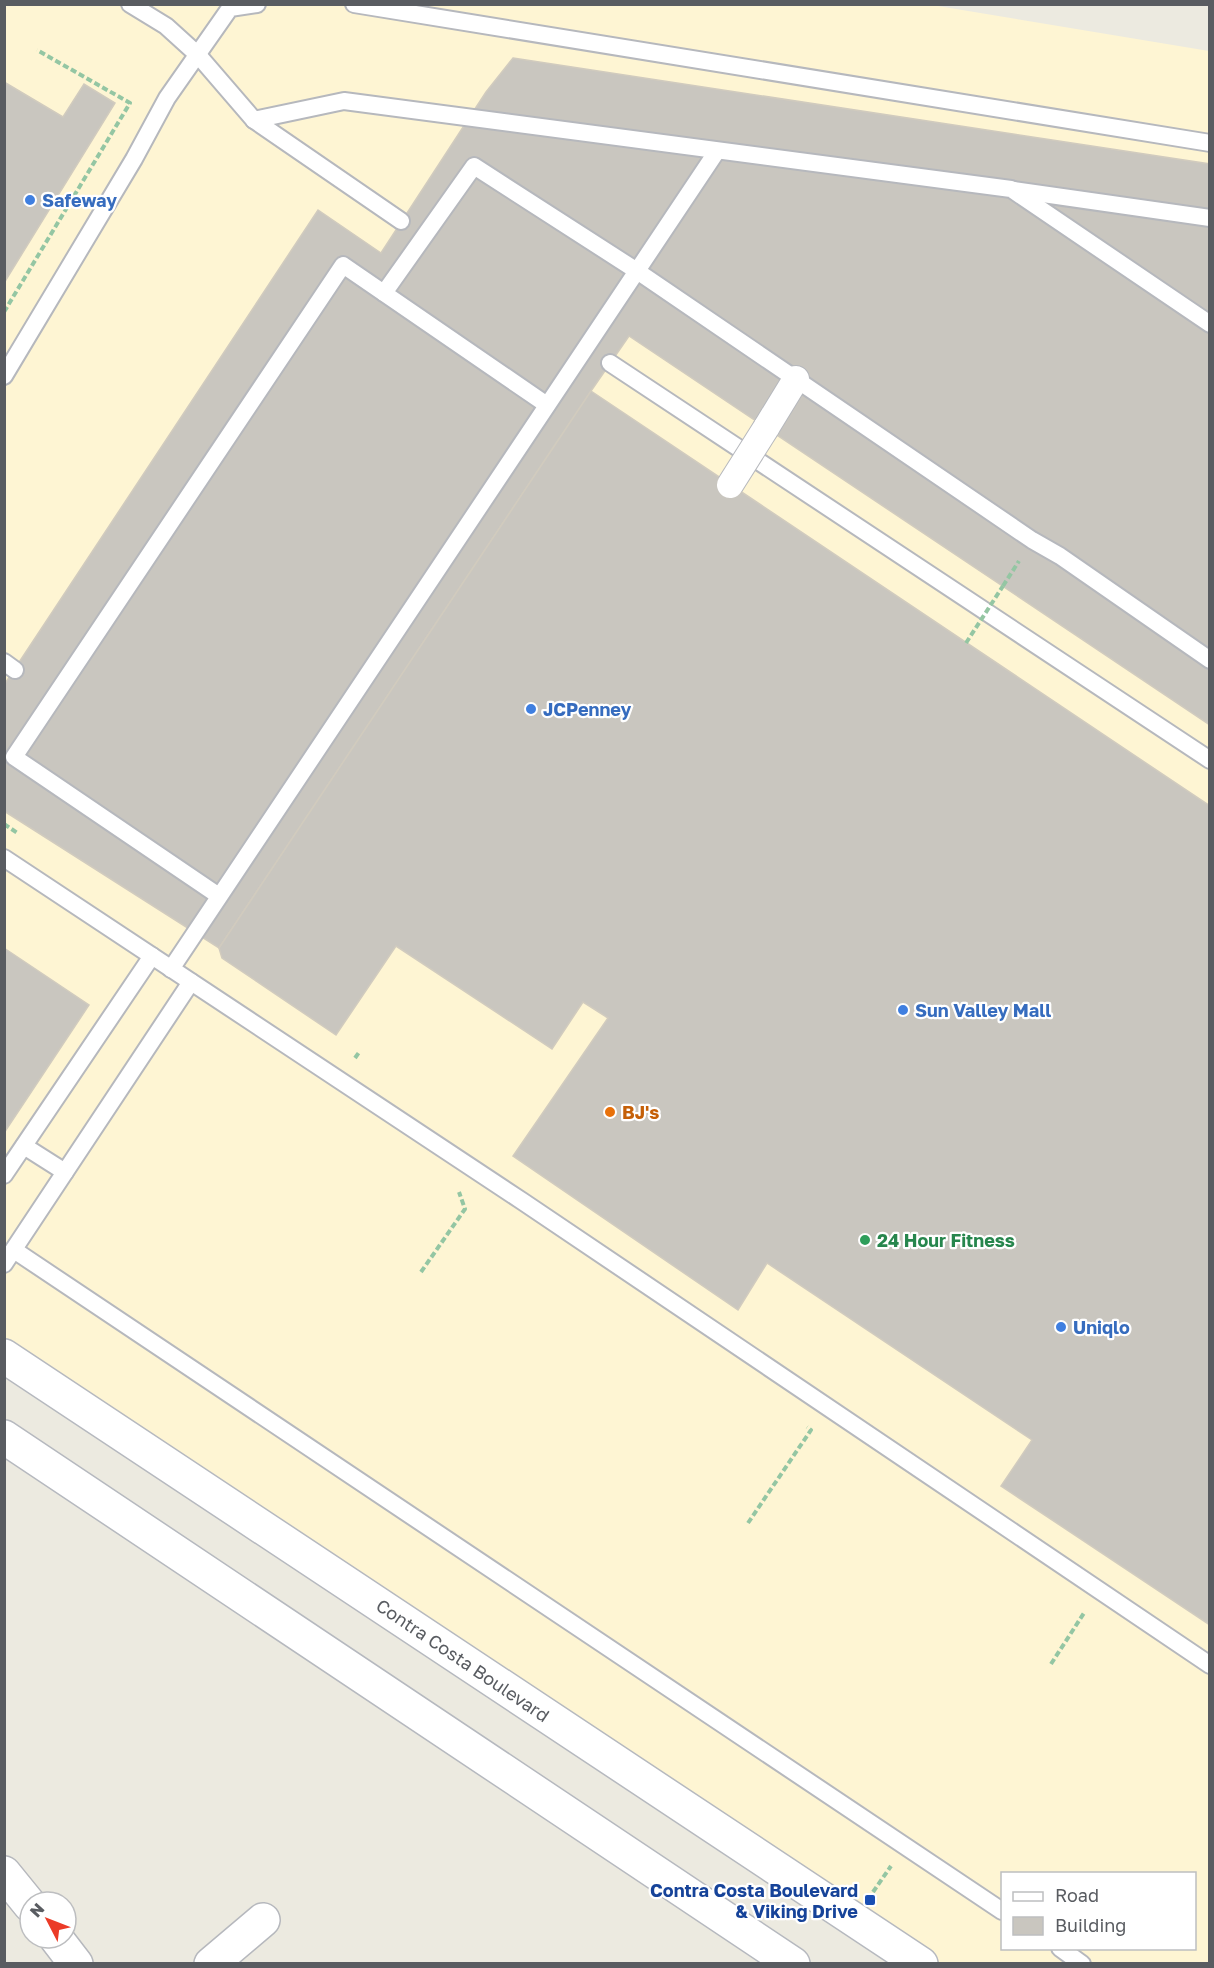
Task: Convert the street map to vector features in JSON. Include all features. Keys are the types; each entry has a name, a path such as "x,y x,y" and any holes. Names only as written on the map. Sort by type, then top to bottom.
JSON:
{"main road":[{"name":"Contra Costa Boulevard","path":"4,1356 921,1964"},
{"path":"4,1437 793,1964"},
{"path":"4,1873 18,1890"},
{"path":"211,1964 263,1920"},
{"path":"65,1950 76,1964"}],"street":[{"path":"730,485 796,379"}],"lane":[{"path":"130,4 166,26 198,55 254,120 401,221"},
{"path":"4,376 167,98 231,8 257,4"},
{"path":"354,4 1209,143"},
{"path":"254,120 344,101 1011,189 1209,218"},
{"path":"171,969 717,151"},
{"path":"384,293 474,166 637,271 1032,540 1060,556 1209,660"},
{"path":"1011,189 1209,324"},
{"path":"219,896 14,757 343,265 548,405"},
{"path":"610,363 1209,760"},
{"path":"4,858 475,1170 1209,1665"},
{"path":"4,1175 152,956"},
{"path":"4,1264 191,982"},
{"path":"24,1146 65,1172"},
{"path":"14,1250 1001,1910"},
{"path":"1063,1950 1082,1964"}],"path":[{"path":"4,312 130,103 37,50"},
{"path":"966,643 1003,586"},
{"path":"422,1272 465,1209 458,1191 475,1170"},
{"path":"1051,1664 1084,1613 1067,1603 1079,1577"},
{"path":"854,1919 906,1846"}],"shaded area":[{"path":"926,4 1209,51 1209,1963 922,1963 5,1356 4,5"}],"building":[{"path":"513,58 1210,164 1210,725 629,336 219,948 4,811 4,685 318,210 381,253 486,92"},
{"name":"Safeway","path":"4,82 63,117 84,84 115,103 4,283"},
{"name":"Sun Valley Mall","path":"591,391 1210,806 1210,1625 1001,1486 1032,1440 767,1263 738,1310 513,1156 608,1018 583,1002 552,1049 396,946 336,1035 222,958 219,948"},
{"path":"4,948 89,1005 4,1133"}],"place":[{"name":"Safeway","path":"30,200"},
{"name":"JCPenney","path":"531,709"},
{"name":"Sun Valley Mall","path":"903,1010"},
{"name":"BJ's","path":"610,1112"},
{"name":"24 Hour Fitness","path":"865,1240"},
{"name":"Uniqlo","path":"1061,1327"},
{"name":"Contra Costa Boulevard & Viking Drive","path":"870,1900"}]}
